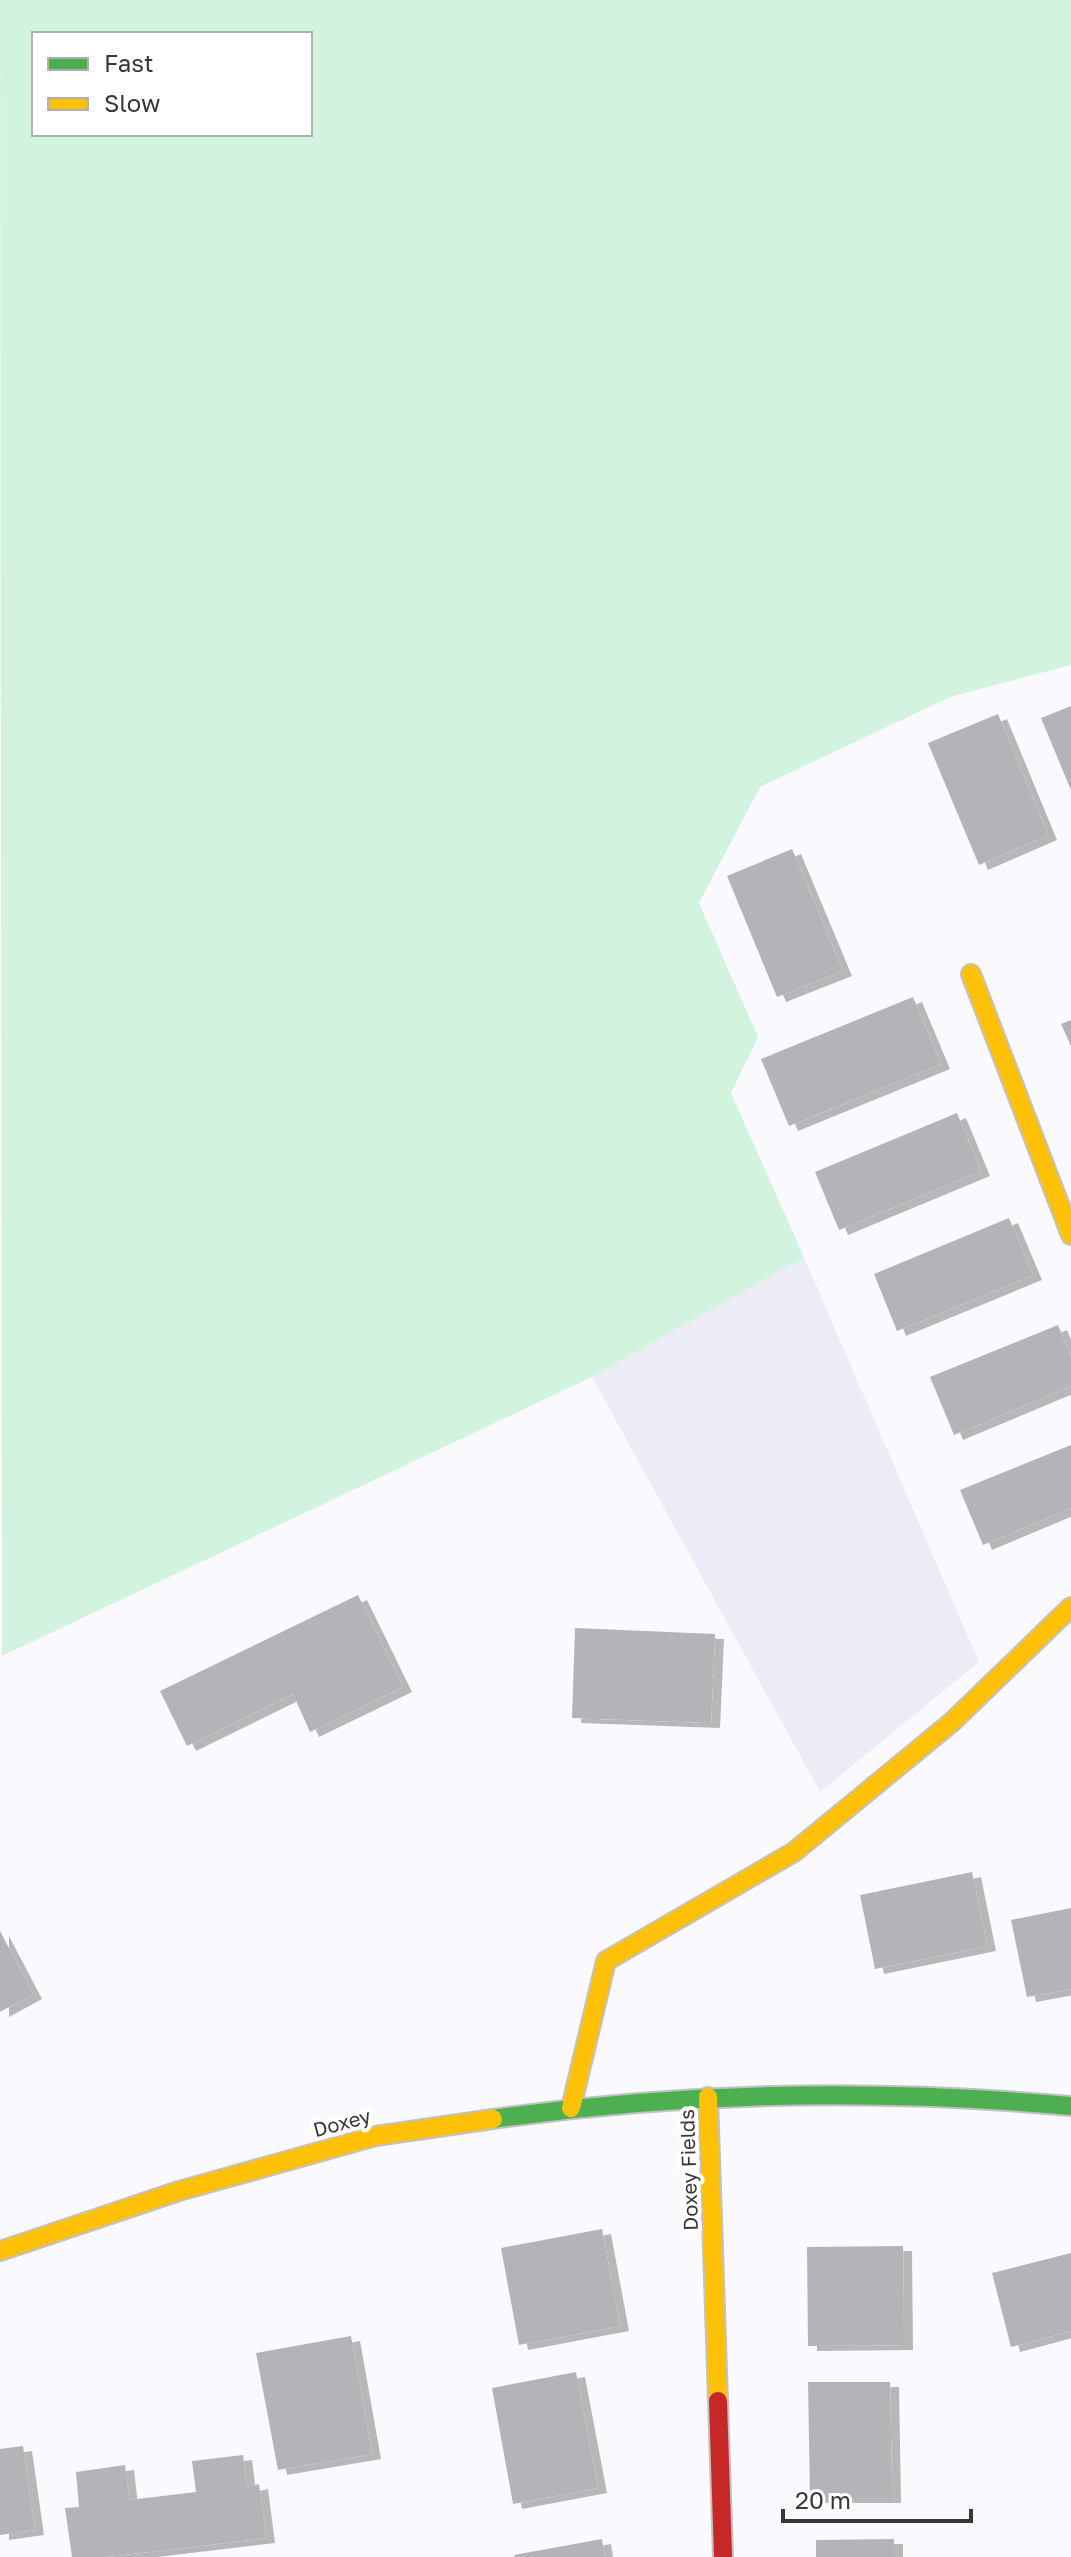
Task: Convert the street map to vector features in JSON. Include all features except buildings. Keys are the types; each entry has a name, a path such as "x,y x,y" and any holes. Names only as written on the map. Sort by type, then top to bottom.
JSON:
{"street":[{"path":"971,974 1071,1235"},
{"path":"571,2108 606,1961 794,1852 952,1722 1071,1607"},
{"name":"Doxey","path":"0,2251 179,2191 376,2136 571,2108 708,2097"},
{"name":"Doxey Fields","path":"723,2557 708,2097 992,2099 1071,2106"}],"shaded area":[{"path":"804,1257 979,1662 820,1792 592,1377"}],"green space":[{"path":"0,0 1071,0 1071,665 950,697 760,787 699,903 758,1037 731,1093 804,1257 592,1377 2,1656"}],"traffic: fast":[{"path":"493,2119 636,2103 781,2096 926,2097 1071,2106"}],"traffic: slow":[{"path":"971,974 1071,1235"},
{"path":"571,2108 606,1961 794,1852 952,1722 1071,1607"},
{"path":"708,2097 718,2401"},
{"path":"0,2251 179,2191 376,2136 493,2119"}],"traffic: jam":[{"path":"718,2401 723,2557"}]}
